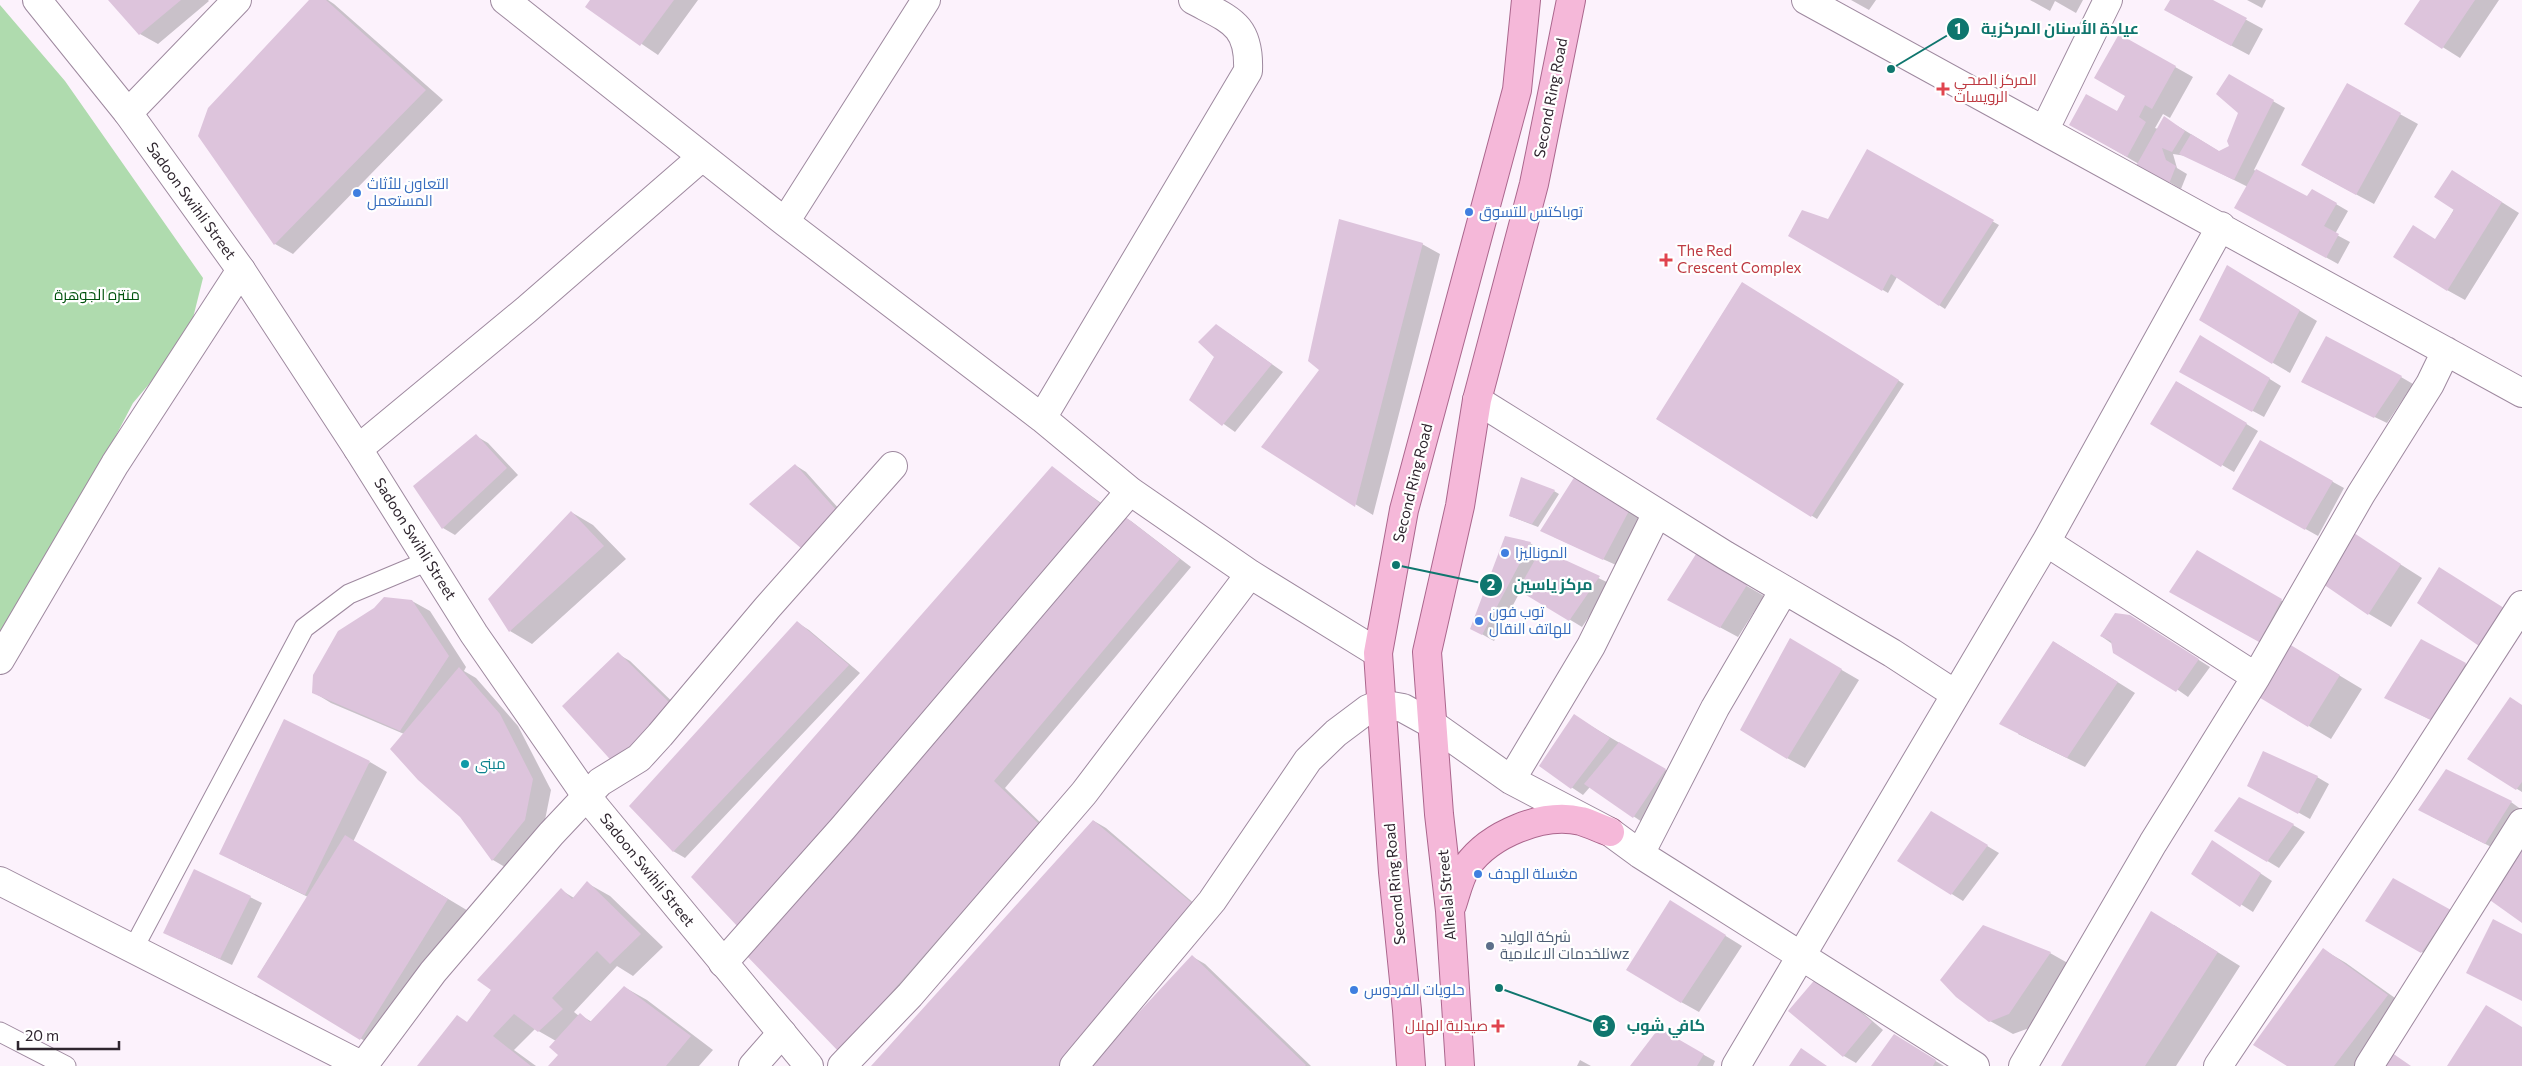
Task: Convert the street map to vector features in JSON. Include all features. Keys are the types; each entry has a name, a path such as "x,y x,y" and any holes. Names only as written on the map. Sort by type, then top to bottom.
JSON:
{"main road":[{"name":"Second Ring Road","path":"1410,1066 1407,1010 1393,872 1378,653 1404,510 1518,90 1526,0"},
{"name":"Second Ring Road","path":"1432,724 1428,652 1460,506 1477,400 1534,184 1571,0"},
{"name":"Alhelal Street","path":"1432,724 1450,912 1460,1066"},
{"path":"1450,912 1466,867 1480,850 1498,839 1543,820 1580,821 1610,832"}],"street":[{"name":"Sadoon Swihli Street","path":"37,0 128,113 241,270 358,448 474,634 587,797 809,1066"},
{"path":"128,113 237,0"},
{"path":"505,0 785,222 1042,418 1130,491 1250,574 1378,653"},
{"path":"785,222 926,0"},
{"path":"1042,418 1248,71 1249,49 1236,24 1193,0"},
{"path":"1806,0 2045,129 2522,393"},
{"path":"2045,129 2108,0"},
{"path":"358,448 526,310 702,156"},
{"path":"1736,1066 1803,956 1955,694 2046,542 2221,226"},
{"path":"0,660 115,464 241,270"},
{"path":"2022,1066 2153,843 2256,676 2361,494 2430,384 2446,351"},
{"path":"1477,400 1657,513 1892,653 1955,694"},
{"path":"0,881 363,1066 433,972 476,919 600,782 639,758 767,608 893,466"},
{"path":"723,963 856,813 1130,491"},
{"path":"1511,780 1591,646 1657,513"},
{"path":"2046,542 2256,676"},
{"path":"842,1066 910,995 1084,793 1250,574"},
{"path":"1640,854 1715,708 1784,590"},
{"path":"2218,1066 2401,793 2522,605"},
{"path":"1074,1066 1212,901 1308,760 1336,733 1368,709 1380,704 1403,708 1432,724 1511,780 1610,832 1640,854 1976,1066"},
{"path":"2369,1066 2522,823"},
{"path":"753,1066 782,1033"}],"lane":[{"path":"133,949 304,628 349,594 428,561"},
{"path":"0,1032 66,1066"}],"green space":[{"name":"منتزه الجوهرة","path":"0,5 65,81 203,278 188,338 133,403 67,529 0,644"}],"building":[{"path":"108,0 181,0 139,35"},
{"path":"309,0 326,0 426,90 274,245 198,136 208,108"},
{"path":"590,0 674,0 640,46 585,7"},
{"path":"2170,0 2213,0 2247,18 2231,46 2164,10"},
{"path":"2420,0 2475,0 2442,49 2404,24"},
{"path":"2119,34 2176,66 2152,109 2145,105 2139,117 2146,122 2127,157 2069,125 2086,94 2117,111 2125,96 2094,78"},
{"path":"2229,74 2274,100 2234,180 2179,154 2191,134 2219,151 2229,146 2227,141 2238,113 2216,94"},
{"path":"2347,83 2401,113 2356,195 2301,165"},
{"path":"2164,116 2185,131 2172,152 2162,148 2166,160 2176,166 2169,184 2136,166"},
{"path":"1867,149 1994,220 1939,306 1891,274 1882,291 1788,236 1802,210 1828,219"},
{"path":"2256,169 2307,196 2312,189 2337,203 2324,226 2339,234 2326,258 2234,208"},
{"path":"2452,170 2502,202 2447,291 2393,257 2413,225 2435,239 2454,210 2434,197"},
{"path":"1339,219 1423,243 1355,507 1261,447 1319,370 1308,361"},
{"path":"2227,265 2300,310 2272,364 2199,320"},
{"path":"1742,282 1899,380 1811,517 1656,419"},
{"path":"1216,324 1272,364 1222,426 1189,400 1214,357 1198,342"},
{"path":"2200,335 2270,378 2252,412 2179,372"},
{"path":"2326,336 2402,376 2374,418 2301,382"},
{"path":"2176,381 2247,423 2221,467 2150,424"},
{"path":"476,434 507,468 442,529 413,486"},
{"path":"2260,440 2333,481 2305,530 2232,489"},
{"path":"795,464 838,512 802,549 749,504"},
{"path":"1052,466 1105,507 739,928 691,877"},
{"path":"1575,476 1630,509 1603,560 1540,531"},
{"path":"1521,477 1555,490 1532,524 1509,516"},
{"path":"571,511 604,546 509,632 488,599"},
{"path":"1119,512 1180,559 994,781 1039,824 839,1052 744,953"},
{"path":"2351,531 2401,564 2368,615 2323,584"},
{"path":"1505,536 1531,542 1482,635 1470,629"},
{"path":"1541,549 1600,576 1569,621 1518,590"},
{"path":"2197,550 2282,599 2259,642 2169,592"},
{"path":"1696,554 1747,585 1720,628 1667,600"},
{"path":"2439,567 2504,608 2479,646 2417,603"},
{"path":"384,597 412,600 449,656 400,731 312,693 313,675 338,631 374,608"},
{"path":"2115,613 2130,615 2199,659 2176,692 2113,653 2111,641 2100,636"},
{"path":"797,621 849,665 673,852 629,806"},
{"path":"1790,638 1842,669 1787,759 1740,730"},
{"path":"2421,639 2466,663 2433,721 2384,698"},
{"path":"2053,641 2118,682 2067,758 1999,724"},
{"path":"2289,644 2340,675 2308,727 2257,696"},
{"path":"618,652 672,705 617,767 562,706"},
{"name":"مبنى","path":"459,667 500,714 533,779 525,820 492,861 460,817 418,780 390,749"},
{"path":"2510,697 2522,705 2522,782 2516,790 2467,759"},
{"path":"1574,714 1610,738 1571,789 1539,766"},
{"path":"284,719 370,761 305,895 219,854"},
{"path":"1619,742 1666,769 1633,818 1584,784"},
{"path":"2263,751 2318,776 2298,814 2247,786"},
{"path":"2446,769 2512,801 2485,844 2418,810"},
{"path":"2239,797 2294,824 2267,862 2214,831"},
{"path":"1931,811 1988,845 1951,895 1897,861"},
{"path":"1093,820 1199,909 1061,1066 871,1066"},
{"path":"345,835 448,899 360,1040 257,977"},
{"path":"2212,840 2261,873 2240,907 2191,874"},
{"path":"2522,849 2522,923 2487,898"},
{"path":"194,869 251,896 220,959 163,933"},
{"path":"2393,878 2451,910 2421,953 2365,921"},
{"path":"587,881 641,934 610,964 597,951 552,998 563,1009 538,1032 514,1014 493,1036 531,1066 417,1066 457,1015 467,1022 491,990 477,980 561,888 572,899"},
{"path":"1670,900 1726,935 1681,1003 1626,970"},
{"path":"2151,911 2218,952 2145,1066 2061,1066"},
{"path":"2493,919 2522,934 2522,1001 2466,973"},
{"path":"1983,925 2051,952 2009,1014 1989,1022 1956,997 1940,980"},
{"path":"2323,948 2388,995 2334,1066 2287,1066 2253,1045"},
{"path":"1192,955 1306,1065 1089,1066"},
{"path":"1818,976 1872,1022 1843,1057 1788,1011"},
{"path":"624,986 691,1036 666,1066 548,1066 558,1055 549,1047 580,1013 590,1022"},
{"path":"2486,1005 2522,1027 2522,1066 2447,1066"},
{"path":"1659,1028 1704,1054 1697,1066 1630,1066"},
{"path":"1894,1034 1936,1060 1933,1066 1871,1066"},
{"path":"1801,1048 1827,1066 1789,1066"},
{"path":"2385,1048 2411,1066 2373,1066"}],"place":[{"name":"عيادة الأسنان المركزية","path":"1891,69"},
{"name":"المركز الصحي الرويسات","path":"1943,89"},
{"name":"التعاون للأثاث المستعمل","path":"357,193"},
{"name":"توباكتس للتسوق","path":"1469,212"},
{"name":"The Red Crescent Complex","path":"1666,260"},
{"name":"الموناليزا","path":"1505,553"},
{"name":"مركز ياسين","path":"1396,565"},
{"name":"توب فون للهاتف النقال","path":"1479,621"},
{"name":"مبنى","path":"465,764"},
{"name":"مغسلة الهدف","path":"1478,874"},
{"name":"شركة الوليد للخدمات الاعلاميةwz","path":"1490,946"},
{"name":"كافي شوب","path":"1499,988"},
{"name":"حلويات الفردوس","path":"1354,990"},
{"name":"صيدلية الهلال","path":"1498,1026"}]}
